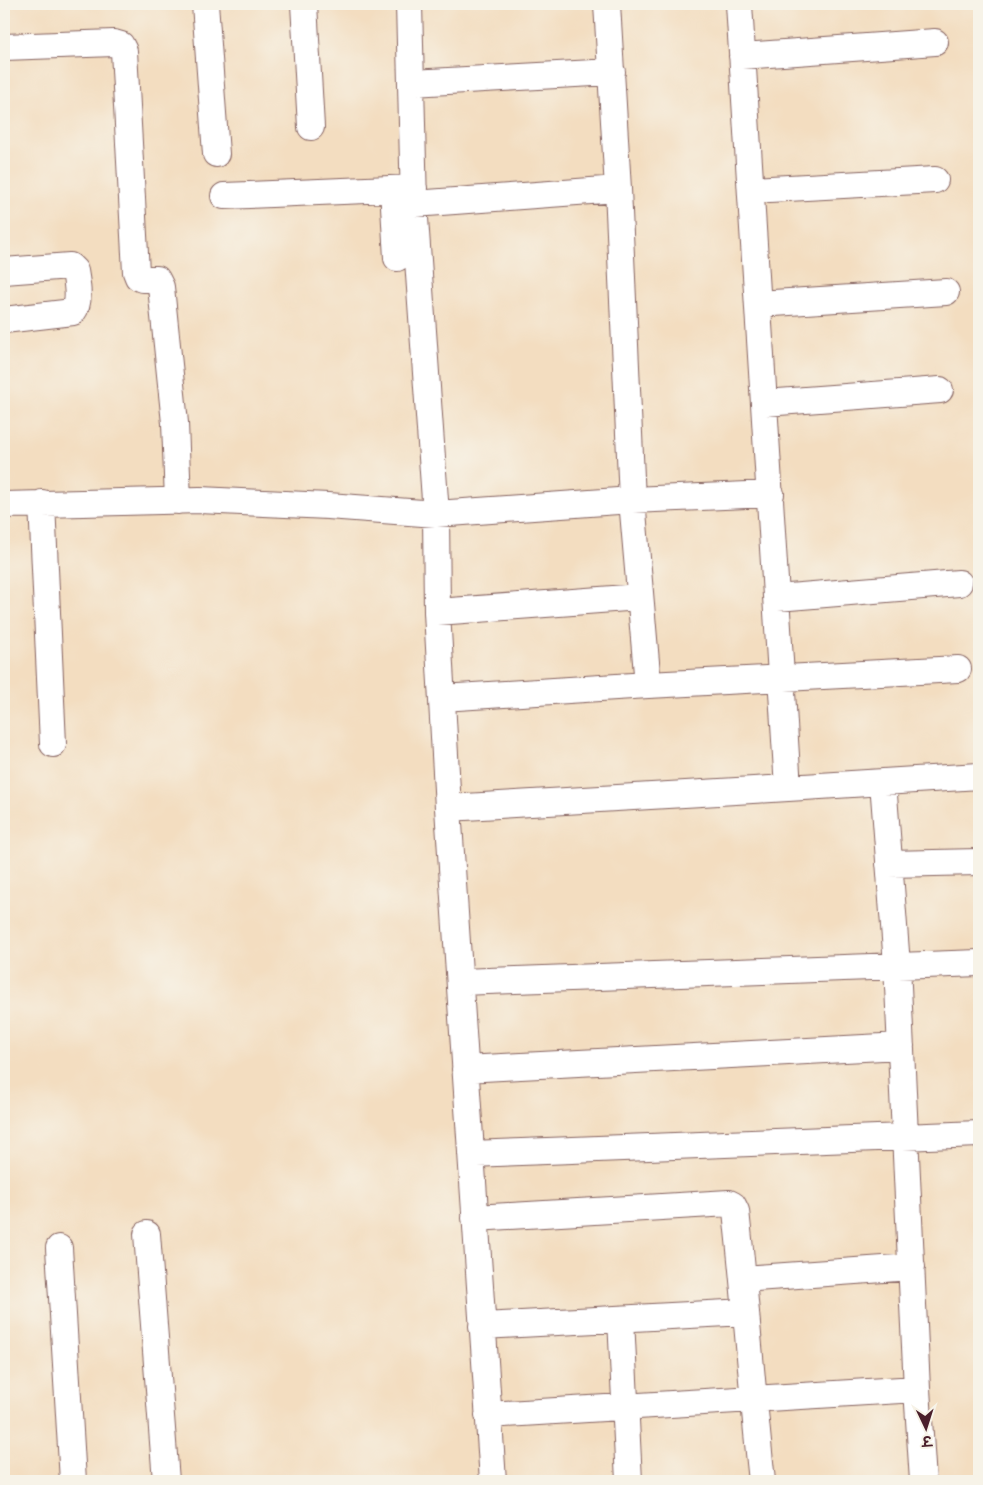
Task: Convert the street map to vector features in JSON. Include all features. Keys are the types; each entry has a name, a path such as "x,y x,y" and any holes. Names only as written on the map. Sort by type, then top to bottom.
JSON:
{"street":[{"path":"205,4 216,154"},
{"path":"304,4 311,126"},
{"path":"397,258 407,194 412,83 409,4"},
{"path":"607,4 618,189 632,500 648,685"},
{"path":"739,4 788,788"},
{"path":"742,56 935,42"},
{"path":"4,47 114,43 120,45 124,51 136,272 138,277 142,279 157,279 160,282 175,423 178,501"},
{"path":"412,83 612,72"},
{"path":"752,190 935,180"},
{"path":"224,196 618,189"},
{"path":"407,194 436,514 437,612 448,808 493,1481"},
{"path":"4,271 70,266 75,271 77,293 77,308 73,312 4,320"},
{"path":"758,304 946,292"},
{"path":"765,403 940,390"},
{"path":"4,505 200,500 328,506 436,514 632,500 771,494"},
{"path":"42,503 53,744"},
{"path":"777,598 958,583"},
{"path":"437,612 640,596"},
{"path":"442,698 648,685 958,670"},
{"path":"448,808 979,776"},
{"path":"883,782 897,965 923,1481"},
{"path":"889,864 979,862"},
{"path":"460,982 979,963"},
{"path":"465,1069 901,1046"},
{"path":"471,1154 979,1134"},
{"path":"475,1218 729,1203 733,1205 736,1211 762,1481"},
{"path":"147,1234 166,1481"},
{"path":"59,1248 73,1481"},
{"path":"743,1279 912,1267"},
{"path":"482,1326 746,1312"},
{"path":"621,1319 629,1481"},
{"path":"488,1415 917,1388"}]}
